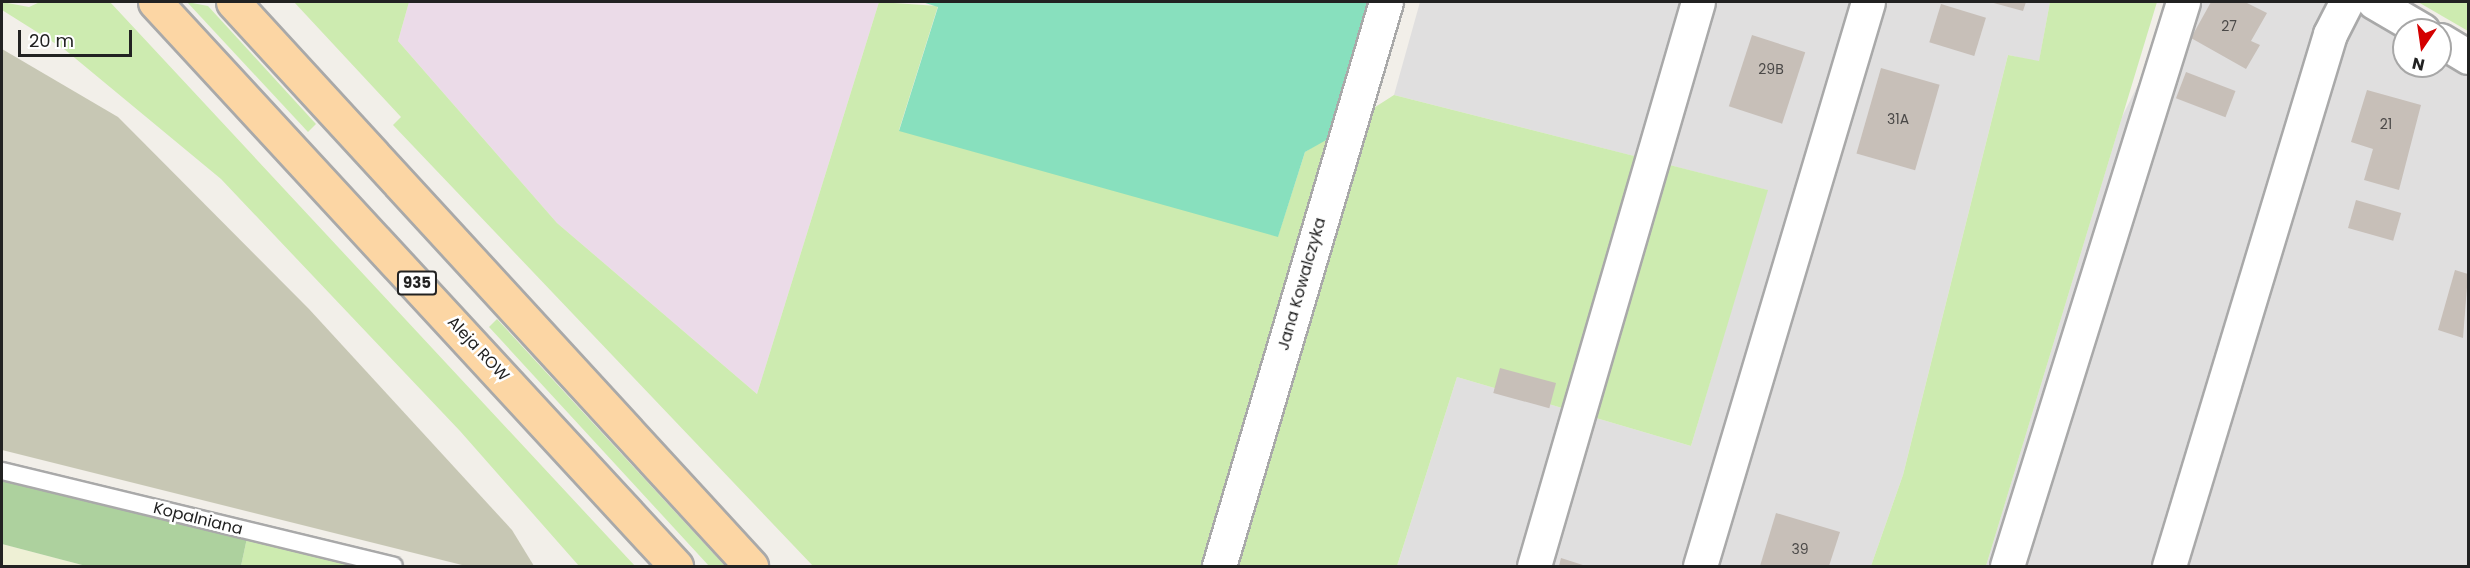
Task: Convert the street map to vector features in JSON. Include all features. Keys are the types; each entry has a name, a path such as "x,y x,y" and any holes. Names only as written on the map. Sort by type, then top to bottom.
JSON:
{"main road":[{"name":"Aleja ROW","path":"155,2 676,567"},
{"path":"233,2 751,567"}],"street":[{"name":"Jana Kowalczyka","path":"1219,567 1386,2"},
{"path":"1534,567 1698,2"},
{"path":"1700,567 1868,2"},
{"path":"2007,567 2183,2"},
{"path":"2169,567 2330,34 2346,2"},
{"path":"2374,2 2401,18"},
{"path":"2452,47 2469,57"}],"lane":[{"name":"Kopalniana","path":"2,471 394,567"}],"shaded area":[{"path":"409,2 879,2 757,394 557,223 398,41"},
{"path":"1420,2 2050,2 2039,62 2008,55 1903,475 1871,566 1397,566 1457,377 1691,446 1767,190 1394,95"},
{"path":"2179,2 2400,2 2428,18 2392,18 2392,78 2452,78 2452,32 2468,41 2468,566 1986,566 2122,117"},
{"path":"2,49 118,117 309,309 512,530 534,566 466,566 2,450"},
{"path":"2,544 86,566 2,566"}],"green space":[{"path":"2,2 29,7 40,2 110,2 635,566 579,566 460,431 221,179 64,49 2,10"},
{"path":"187,2 208,6 316,124 308,132"},
{"path":"294,2 409,2 398,41 557,223 757,394 879,2 938,6 899,130 1278,236 1305,152 1394,95 1768,190 1691,446 1457,377 1397,566 813,566 393,125 401,117"},
{"path":"922,2 1368,2 1328,139 1305,152 1278,237 899,131 938,7"},
{"path":"2050,2 2157,2 1986,566 1871,566 1903,475 2008,55 2039,61"},
{"path":"2418,2 2468,2 2468,31 2452,22 2452,18 2446,18"},
{"path":"497,319 725,566 709,566 489,327"},
{"path":"2,477 247,538 241,566 86,566 2,544"},
{"path":"247,538 359,566 241,566"}],"building":[{"path":"1990,2 2026,2 2023,11"},
{"path":"2211,2 2245,2 2267,13 2251,41 2260,45 2246,69 2191,38"},
{"path":"1941,4 1986,18 1974,56 1929,42"},
{"path":"1752,35 1805,52 1782,124 1729,106"},
{"path":"1881,68 1940,85 1915,170 1856,154"},
{"path":"2186,72 2235,91 2225,117 2176,98"},
{"path":"2367,90 2421,105 2399,190 2364,180 2373,149 2351,142"},
{"path":"2356,200 2401,213 2393,241 2348,228"},
{"path":"2455,270 2468,274 2463,338 2438,330"},
{"path":"1500,368 1556,383 1549,408 1493,393"},
{"path":"1776,513 1840,532 1829,566 1760,566"},
{"path":"1561,558 1586,566 1559,566"}]}
